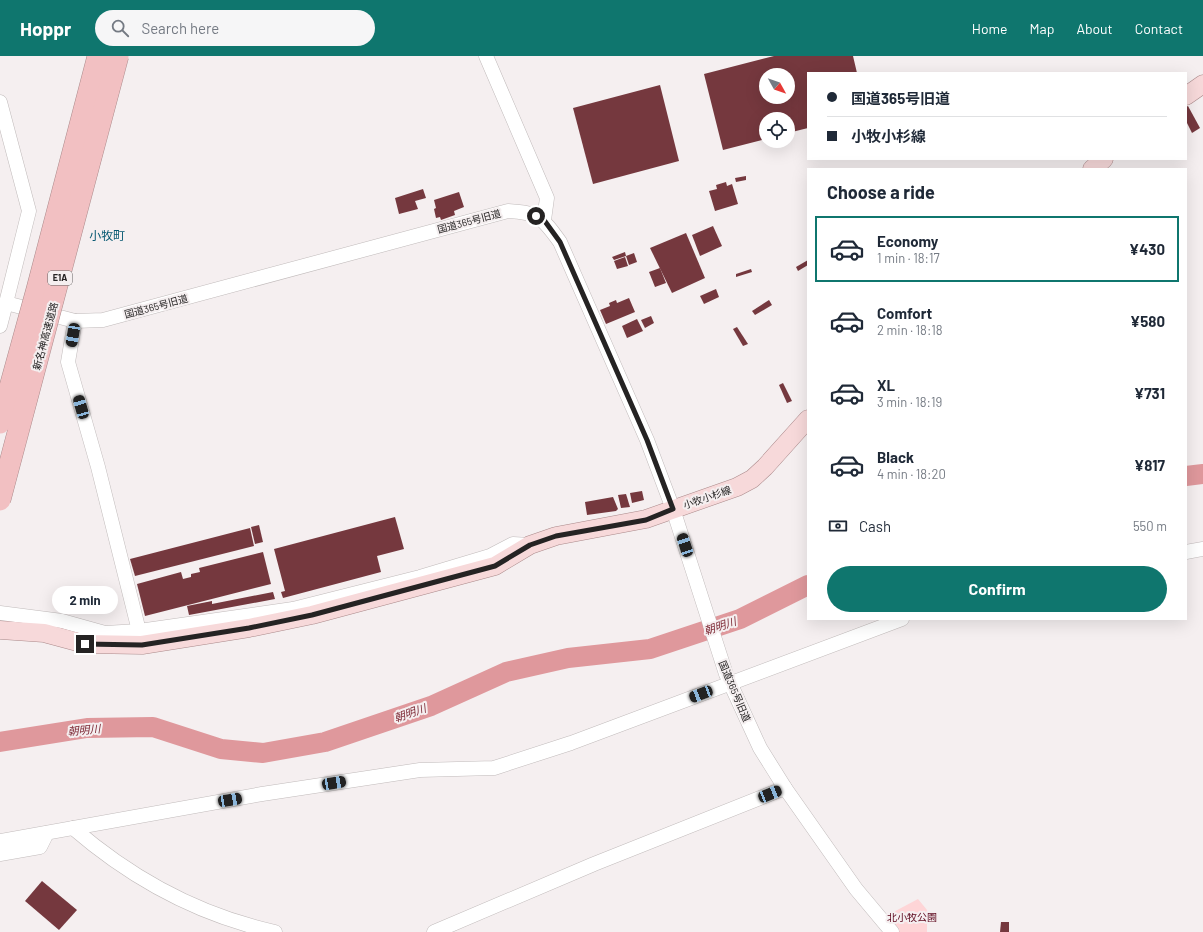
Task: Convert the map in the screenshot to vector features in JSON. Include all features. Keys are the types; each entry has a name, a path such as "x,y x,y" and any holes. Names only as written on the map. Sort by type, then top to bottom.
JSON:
{"highway":[{"name":"新名神高速道路","path":"0,424 98,56"},
{"name":"新名神高速道路","path":"0,500 64,264 118,56"}],"main road":[{"path":"1187,95 1203,84"},
{"path":"1093,168 1103,160"},
{"name":"小牧小杉線","path":"0,630 44,633 85,644 149,644 249,628 312,615 495,566 530,545 556,536 646,520 674,513 737,487 752,479 807,419"}],"street":[{"path":"486,56 547,198 544,220"},
{"path":"0,102 29,211 0,326"},
{"name":"国道365号旧道","path":"6,304 75,321 103,320 508,211 528,212 544,220 560,242 647,440 674,513 728,678 760,748 785,788 856,889 892,932"},
{"path":"75,321 68,362 98,467 139,630"},
{"path":"0,613 62,621 105,633 139,630 293,609 490,556 514,544 530,545"},
{"path":"1187,552 1203,549"},
{"path":"0,841 262,794 420,770 494,768 571,743 728,678 899,620"},
{"path":"434,932 594,864 785,788"},
{"path":"73,828 105,855 151,885 212,914 275,932"},
{"path":"0,854 40,847 47,833"}],"green space":[{"name":"北小牧公園","path":"918,899 927,910 927,932 898,932 886,916"}],"building":[{"path":"774,56 853,56 857,72 807,72 807,128 795,131 795,112 759,112 759,141 723,150 704,74"},
{"path":"660,85 679,161 593,184 573,108"},
{"path":"1187,106 1200,128 1192,133 1187,123"},
{"path":"746,176 746,180 736,182 735,178"},
{"path":"726,182 727,186 732,184 738,204 715,211 709,191 717,189 716,185"},
{"path":"423,189 426,198 415,201 418,209 399,214 395,198"},
{"path":"459,192 464,207 454,211 455,215 441,220 440,217 436,218 434,200"},
{"path":"713,226 722,246 700,256 692,235"},
{"path":"686,233 705,278 672,293 650,248"},
{"path":"625,252 626,256 614,260 612,257"},
{"path":"634,253 637,262 629,265 626,256"},
{"path":"625,257 628,266 617,269 614,261"},
{"path":"807,261 807,266 798,271 796,267"},
{"path":"660,268 666,283 655,287 649,272"},
{"path":"751,269 752,272 736,277 736,274"},
{"path":"716,289 719,297 704,304 700,296"},
{"path":"629,298 635,312 606,324 600,310 610,306 609,303 616,300 617,303"},
{"path":"769,300 772,305 755,315 752,311"},
{"path":"651,316 654,323 645,328 641,320"},
{"path":"637,319 643,331 627,338 622,326"},
{"path":"737,327 748,344 743,346 733,329"},
{"path":"783,383 792,401 787,403 779,385"},
{"path":"642,491 644,500 632,503 630,493"},
{"path":"626,494 630,507 621,508 618,495"},
{"path":"613,497 618,509 616,511 587,515 585,502"},
{"path":"395,517 404,549 377,556 381,572 283,598 281,592 285,591 274,549"},
{"path":"259,525 263,542 255,544 251,527"},
{"path":"250,528 254,546 135,576 130,559"},
{"path":"263,552 271,584 145,616 137,584 181,572 183,579 191,577 191,574 200,572 199,568"},
{"path":"273,592 275,599 189,615 187,606 212,601 212,604"},
{"path":"42,881 77,910 59,930 25,901"},
{"path":"1001,922 1009,922 1009,932 1000,932"}],"waterway":[{"name":"朝明川","path":"1187,476 1203,474"},
{"name":"朝明川","path":"0,742 87,728 153,727 221,749 263,753 325,742 431,706 506,672 568,658 650,649 740,619 807,586"}],"district":[{"name":"小牧町","path":"107,236"}],"route":[{"path":"85,644 142,645 249,628 312,615 495,566 530,545 556,536 586,529 646,520 673,509 647,440 560,242 544,220 536,216"}]}
